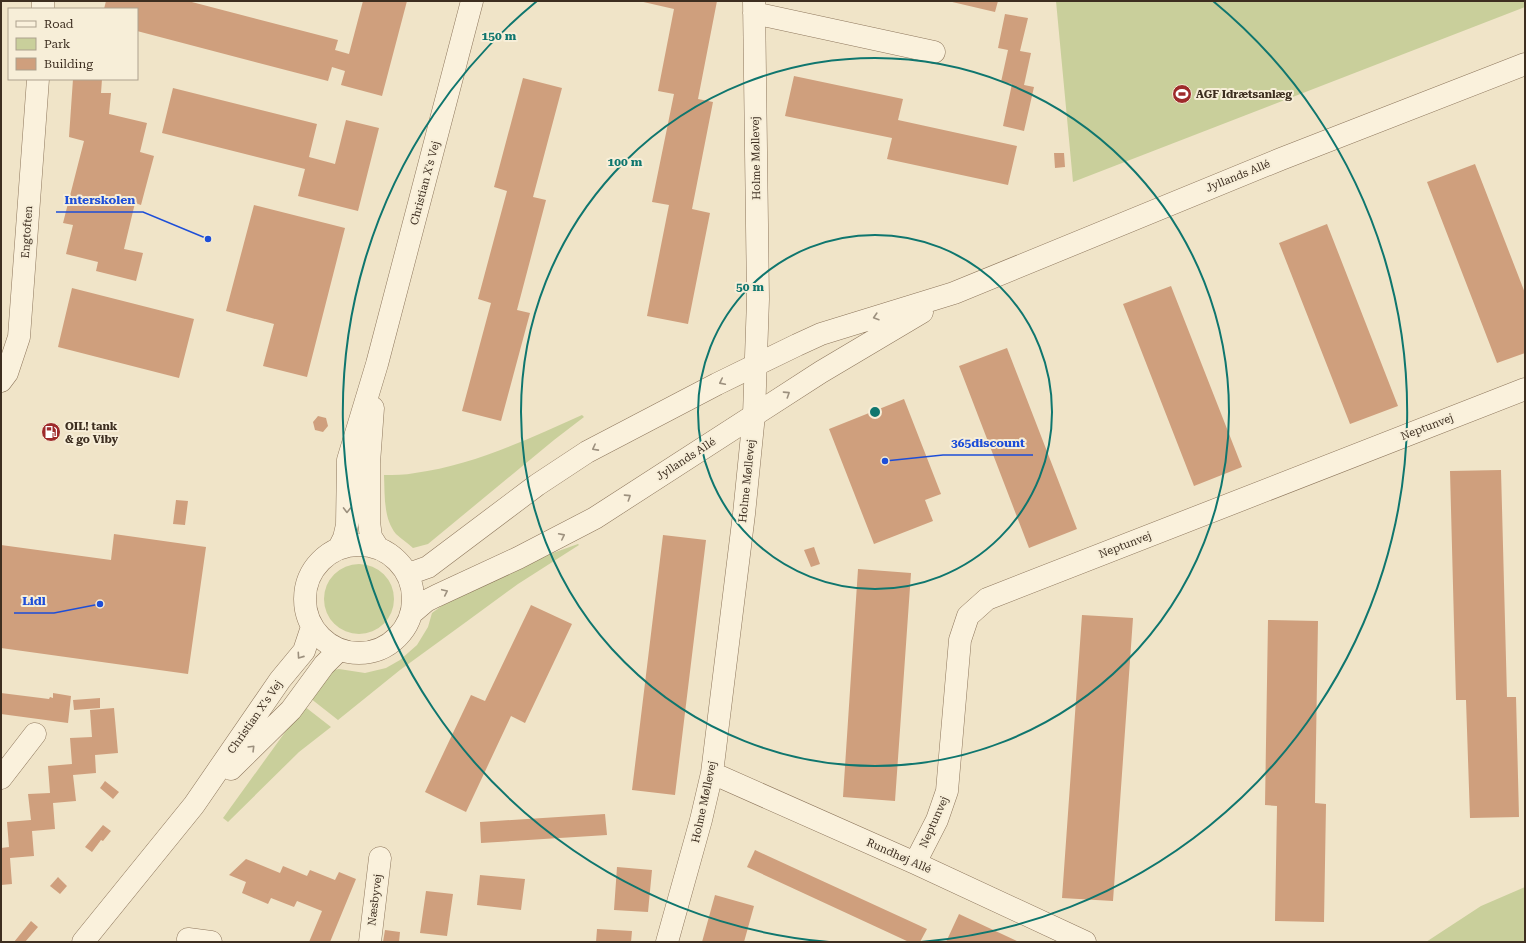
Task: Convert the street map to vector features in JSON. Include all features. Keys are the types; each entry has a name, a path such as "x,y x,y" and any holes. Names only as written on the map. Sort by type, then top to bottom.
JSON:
{"street":[{"name":"Christian X's Vej","path":"339,548 344,538 347,525 348,460 377,364 472,1"},
{"name":"Holme Møllevej","path":"667,942 701,820 712,774 744,514 754,415 757,365 758,299 754,7 934,52"},
{"name":"Jyllands Allé","path":"406,571 414,572 428,568 537,485 587,452 821,334 954,293 1281,159 1525,64"},
{"name":"Engtoften","path":"1,381 7,373 19,337 38,80"},
{"name":"Jyllands Allé","path":"412,613 436,596 531,551 595,518 821,372 954,293"},
{"name":"Christian X's Vej","path":"377,364 368,473 369,522 371,537 378,548"},
{"name":"Neptunvej","path":"915,863 937,820 947,791 960,640 968,616 987,599 1525,389"},
{"path":"352,545 365,545 378,548 389,553 399,561 412,584 414,599 412,613 408,624 401,634 380,650 367,653 353,653 339,650 319,636 312,627 306,613 304,599 306,584 312,571 324,557 339,548 352,545"},
{"name":"Christian X's Vej","path":"83,942 194,805 280,680 304,651 312,627"},
{"name":"Christian X's Vej","path":"194,805 291,710 324,665 339,650"},
{"path":"1,778 34,734"},
{"name":"Rundhøj Allé","path":"712,774 915,863 1085,942"},
{"name":"Næsbyvej","path":"370,942 380,858"},
{"path":"188,939 211,942"}],"green space":[{"name":"AGF Idrætsanlæg","path":"1056,1 1525,1 1525,7 1073,182"},
{"path":"582,415 584,417 428,544 413,548 396,534 392,528 387,514 384,475 411,474 458,464 500,450"},
{"path":"578,544 579,545 518,584 400,670 338,720 310,698 328,674 334,670 339,669 365,673 386,668 400,660 417,645 428,627 432,613 451,599 539,558"},
{"path":"359,564 378,570 388,580 394,599 388,618 378,628 359,634 340,628 330,618 324,599 330,580 340,570"},
{"path":"304,706 331,727 299,752 228,822 223,818"},
{"path":"1525,887 1525,942 1426,942 1481,906"}],"building":[{"path":"106,1 188,1 338,40 335,50 349,54 363,1 407,1 382,96 341,85 345,71 332,67 328,81 138,31 138,8 104,8"},
{"path":"639,1 717,1 698,99 713,102 692,209 710,213 688,324 647,316 669,205 652,202 674,94 658,91 674,9"},
{"path":"948,1 998,1 995,12"},
{"path":"1005,14 1028,18 1020,51 1031,53 1024,85 1034,87 1024,131 1003,126 1012,84 1001,82 1008,50 998,48"},
{"path":"794,76 903,99 898,120 1017,146 1008,185 887,159 892,138 785,116"},
{"path":"523,78 562,88 533,197 546,200 517,310 530,313 501,421 462,411 491,303 478,299 507,191 494,187"},
{"path":"73,80 102,80 101,93 111,93 109,114 147,123 140,152 154,156 141,205 135,203 124,249 143,253 136,281 96,271 98,262 66,254 73,225 63,223 84,141 69,137"},
{"path":"173,88 317,124 309,157 335,164 346,120 379,128 358,211 298,196 305,169 162,133"},
{"path":"1054,153 1064,153 1065,167 1055,168"},
{"path":"1475,164 1525,293 1525,353 1497,363 1427,182"},
{"path":"254,205 345,228 307,377 263,366 274,324 226,311"},
{"path":"1327,224 1398,406 1350,424 1279,243"},
{"path":"1171,286 1242,467 1194,486 1123,304"},
{"path":"72,288 194,319 179,378 58,347"},
{"path":"1007,348 1077,529 1029,548 959,366"},
{"path":"904,399 941,494 925,500 933,521 874,544 829,429"},
{"path":"318,416 326,418 328,426 323,432 315,430 313,422"},
{"path":"1501,470 1507,697 1516,697 1519,817 1470,818 1466,700 1456,700 1450,471"},
{"path":"176,500 188,501 185,525 173,524"},
{"path":"114,534 206,547 188,674 1,648 1,545 111,560"},
{"path":"663,535 706,540 675,795 632,790"},
{"path":"814,547 820,564 811,567 804,550"},
{"path":"858,569 911,573 895,801 843,797"},
{"path":"531,605 572,624 525,723 511,716 466,812 425,792 471,695 485,701"},
{"path":"1082,615 1133,618 1113,901 1062,898"},
{"path":"1268,620 1318,621 1315,803 1326,804 1324,922 1275,921 1277,806 1265,805"},
{"path":"1,693 49,699 50,697 53,698 53,693 71,696 68,723 1,714"},
{"path":"100,698 100,708 74,710 73,700"},
{"path":"114,708 118,753 95,755 96,773 73,775 76,801 53,803 55,829 32,831 34,856 10,858 12,884 1,885 1,848 9,847 7,822 31,820 28,794 50,793 48,766 72,764 70,738 92,737 90,710"},
{"path":"105,781 119,792 113,799 100,788"},
{"path":"605,814 607,835 481,843 480,822"},
{"path":"103,825 111,831 103,841 101,840 92,852 85,847"},
{"path":"755,850 927,929 920,942 909,942 747,867"},
{"path":"246,859 280,873 283,866 307,876 310,870 335,880 339,872 356,879 330,942 309,942 322,911 297,901 294,907 271,898 268,904 242,893 246,882 229,875"},
{"path":"617,867 652,870 648,912 614,910"},
{"path":"480,875 525,879 521,910 477,905"},
{"path":"58,877 67,886 60,894 50,886"},
{"path":"426,891 453,894 447,936 420,933"},
{"path":"715,895 754,906 744,942 702,942"},
{"path":"959,914 1019,942 946,942"},
{"path":"31,921 38,927 25,942 14,942"},
{"path":"597,929 632,931 631,942 596,942"},
{"path":"385,930 400,932 399,942 383,942"}],"place":[{"name":"AGF Idrætsanlæg","path":"1182,94"},
{"name":"Interskolen","path":"208,239"},
{"name":"OIL! tank & go Viby","path":"51,432"},
{"name":"365discount","path":"885,461"},
{"name":"Lidl","path":"100,604"}]}
